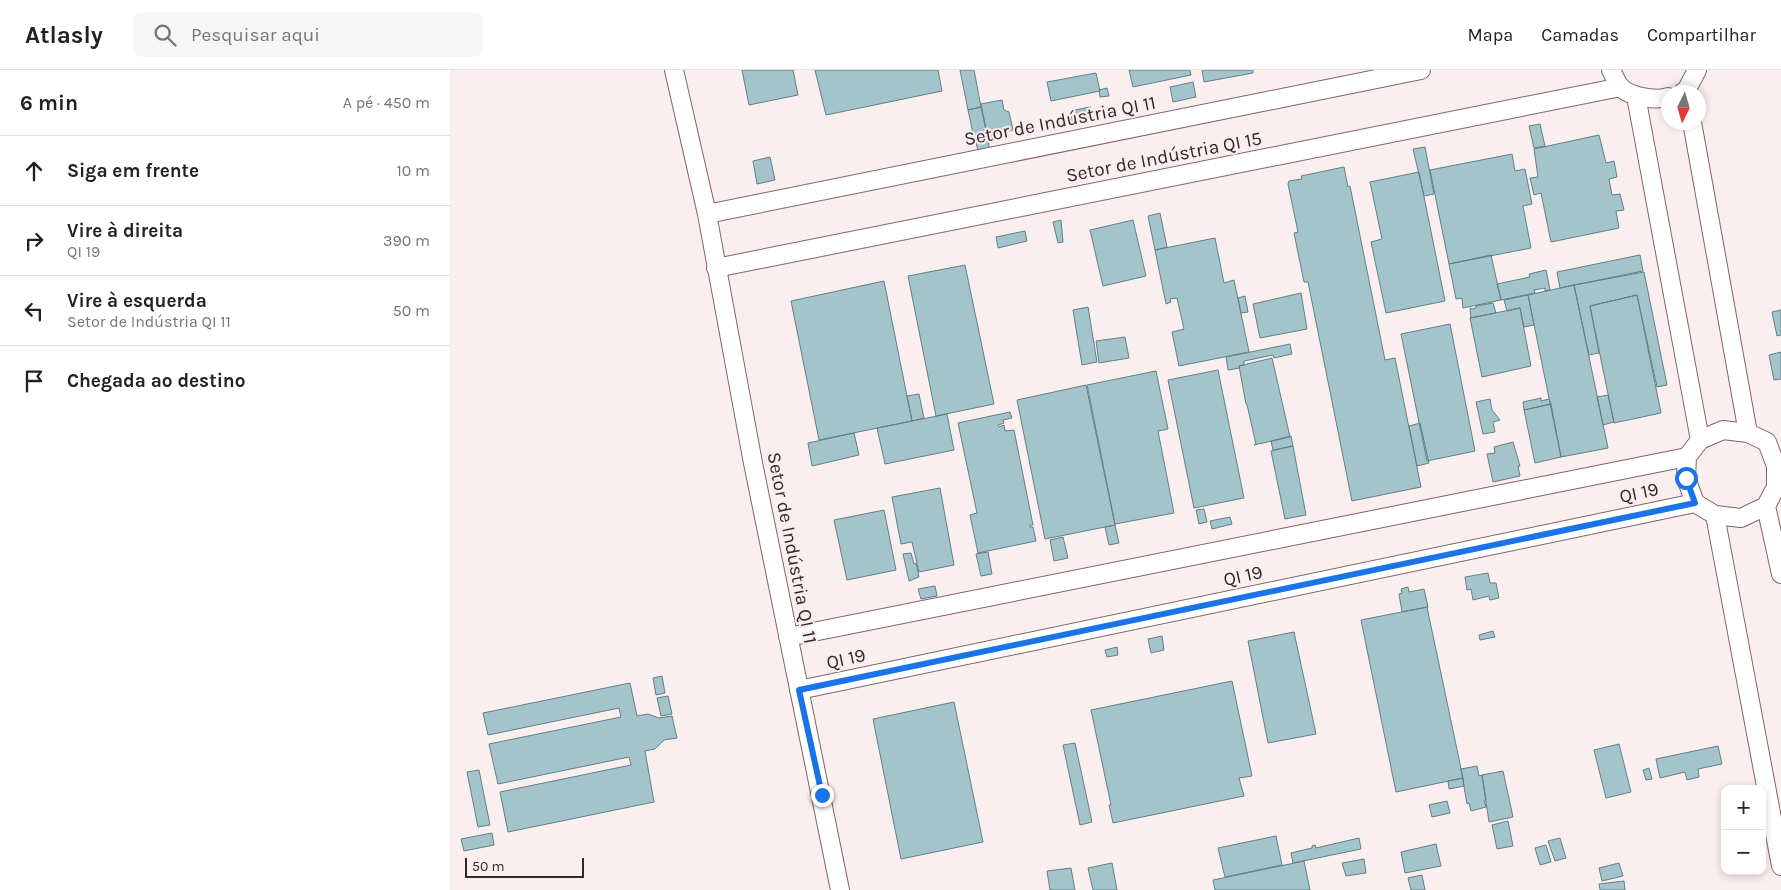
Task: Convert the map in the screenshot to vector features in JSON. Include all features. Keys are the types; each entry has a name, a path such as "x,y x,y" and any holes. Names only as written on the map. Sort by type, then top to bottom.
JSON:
{"street":[{"name":"Setor de Indústria QI 11","path":"674,70 707,214 788,637 840,890"},
{"name":"Setor de Indústria QI 11","path":"707,214 1421,70"},
{"path":"1611,70 1628,91 1700,440"},
{"path":"1689,85 1697,70"},
{"name":"Setor de Indústria QI 15","path":"716,268 1628,91 1661,99"},
{"path":"1693,130 1748,433"},
{"path":"1723,430 1748,433 1774,440 1779,487 1766,506 1741,518 1715,515 1695,503 1686,478 1687,457 1700,440 1723,430"},
{"path":"788,637 1687,457"},
{"name":"QI 19","path":"799,690 1695,503"},
{"path":"1766,506 1781,574"},
{"path":"1715,515 1781,866"}],"building":[{"path":"742,70 793,70 798,95 749,105"},
{"path":"815,70 938,70 942,91 826,115"},
{"path":"960,70 974,70 981,107 968,110"},
{"path":"1129,70 1190,70 1191,75 1133,87"},
{"path":"1202,70 1253,70 1253,73 1204,82"},
{"path":"1096,73 1100,91 1051,101 1047,82"},
{"path":"1193,82 1196,97 1173,102 1170,87"},
{"path":"1107,88 1109,96 1100,97 1099,90"},
{"path":"1002,100 1004,110 1009,112 1013,130 995,134 996,138 988,139 981,104"},
{"path":"981,107 987,135 974,138 968,110"},
{"path":"1090,107 1092,118 1072,122 1070,111"},
{"path":"1540,124 1545,146 1534,148 1529,126"},
{"path":"1599,135 1606,163 1614,161 1617,177 1609,179 1612,195 1620,194 1624,210 1616,211 1619,228 1551,242 1541,193 1534,195 1530,178 1538,177 1534,149"},
{"path":"988,139 991,161 980,161 976,142"},
{"path":"1425,147 1434,194 1424,196 1413,149"},
{"path":"1512,154 1515,171 1525,169 1532,204 1523,206 1531,248 1449,264 1430,170"},
{"path":"770,157 775,180 757,184 753,161"},
{"path":"1344,167 1348,187 1350,186 1385,360 1395,358 1421,487 1352,501 1308,282 1304,282 1294,233 1298,232 1288,184 1289,181 1302,179 1301,176"},
{"path":"1419,172 1445,301 1386,313 1371,242 1382,239 1370,182"},
{"path":"1160,213 1167,247 1155,250 1148,216"},
{"path":"1061,220 1063,242 1058,243 1053,222"},
{"path":"1133,220 1146,276 1103,286 1090,230"},
{"path":"1025,231 1027,241 998,248 996,237"},
{"path":"1215,238 1224,283 1234,280 1249,352 1179,366 1172,332 1184,329 1177,298 1170,299 1171,302 1166,304 1155,250"},
{"path":"1491,255 1501,300 1463,308 1462,298 1456,299 1449,264"},
{"path":"1640,255 1643,271 1560,288 1557,272"},
{"path":"965,265 994,404 936,416 908,276"},
{"path":"1546,270 1550,290 1545,291 1545,288 1534,290 1535,293 1501,300 1497,284 1530,277 1529,274"},
{"path":"1644,272 1667,385 1657,387 1637,295 1590,306 1599,353 1589,355 1574,285"},
{"path":"884,281 912,421 819,440 791,301"},
{"path":"1574,285 1608,448 1561,457 1528,295"},
{"path":"1301,293 1307,329 1260,338 1253,304"},
{"path":"1528,295 1534,325 1524,327 1520,308 1507,311 1504,300"},
{"path":"1637,295 1661,413 1614,423 1590,306"},
{"path":"1245,296 1248,312 1241,313 1238,298"},
{"path":"1493,303 1496,313 1471,318 1470,308"},
{"path":"1088,307 1097,362 1082,365 1073,310"},
{"path":"1520,308 1531,366 1482,377 1470,318"},
{"path":"1781,310 1781,335 1777,336 1772,312"},
{"path":"1450,324 1475,451 1427,461 1401,334"},
{"path":"1125,337 1129,358 1099,363 1096,341"},
{"path":"1290,344 1292,354 1274,358 1273,355 1244,361 1244,365 1239,366 1240,368 1228,370 1226,357"},
{"path":"1781,352 1781,379 1774,380 1769,355"},
{"path":"1272,358 1290,437 1254,445 1256,444 1239,366"},
{"path":"1218,370 1244,498 1194,508 1168,380"},
{"path":"1156,371 1168,429 1158,431 1174,513 1115,524 1087,385"},
{"path":"1086,385 1115,525 1045,539 1017,400"},
{"path":"919,394 924,418 912,421 907,396"},
{"path":"1608,395 1614,422 1603,425 1597,397"},
{"path":"1541,398 1541,401 1549,399 1551,404 1524,410 1523,402"},
{"path":"1490,399 1492,410 1500,420 1493,422 1495,432 1483,434 1476,402"},
{"path":"1551,404 1561,457 1535,463 1524,410"},
{"path":"1010,412 1012,418 1003,420 1004,423 998,425 999,427 1004,425 1005,431 1014,430 1033,525 1030,525 1030,527 1033,527 1036,541 978,553 970,515 977,513 958,423"},
{"path":"947,414 954,450 885,464 877,428"},
{"path":"1420,423 1429,463 1417,466 1409,426"},
{"path":"854,433 859,455 812,466 808,443"},
{"path":"1291,436 1293,446 1273,450 1271,441"},
{"path":"1513,442 1520,466 1518,466 1520,476 1493,482 1487,454 1495,453 1494,447"},
{"path":"1293,446 1306,515 1285,519 1271,451"},
{"path":"940,488 954,565 919,572 912,542 901,544 892,497"},
{"path":"1204,509 1207,522 1199,524 1196,510"},
{"path":"884,510 896,570 847,580 834,520"},
{"path":"1230,517 1232,524 1212,529 1210,521"},
{"path":"1115,525 1119,543 1109,545 1105,527"},
{"path":"1063,537 1068,558 1054,561 1050,540"},
{"path":"988,552 992,574 981,576 976,554"},
{"path":"911,553 914,564 916,563 919,577 909,581 903,554"},
{"path":"1488,573 1490,583 1496,583 1499,598 1490,600 1489,596 1473,600 1471,589 1467,590 1465,577"},
{"path":"935,586 937,596 921,599 918,589"},
{"path":"1408,587 1409,592 1424,589 1428,607 1402,612 1399,594 1402,593 1401,589"},
{"path":"1427,607 1463,778 1396,792 1361,620"},
{"path":"1493,631 1495,637 1480,640 1479,635"},
{"path":"1294,632 1316,734 1268,743 1248,641"},
{"path":"1162,636 1164,650 1151,653 1148,639"},
{"path":"1117,647 1118,655 1107,657 1105,650"},
{"path":"662,676 665,693 656,695 653,678"},
{"path":"1232,681 1252,776 1239,778 1244,796 1113,823 1091,710"},
{"path":"630,683 637,716 648,714 659,718 672,716 677,738 664,740 655,749 645,751 654,802 508,832 500,792 631,765 629,757 498,784 489,744 621,717 619,708 488,735 483,713"},
{"path":"668,696 672,714 661,716 657,698"},
{"path":"954,702 983,842 901,859 873,719"},
{"path":"1075,743 1092,822 1080,825 1063,745"},
{"path":"1619,744 1631,792 1606,798 1594,750"},
{"path":"1718,746 1722,764 1698,769 1699,777 1687,780 1685,772 1660,778 1656,759"},
{"path":"1477,766 1479,776 1482,775 1486,807 1471,811 1469,803 1467,804 1461,769"},
{"path":"1649,768 1652,779 1646,780 1643,770"},
{"path":"479,770 490,825 478,827 467,772"},
{"path":"1503,771 1513,817 1489,822 1482,775"},
{"path":"1463,778 1464,786 1449,789 1448,781"},
{"path":"1447,801 1450,813 1432,817 1429,805"},
{"path":"1508,821 1513,846 1497,849 1492,825"},
{"path":"492,833 494,845 464,851 461,839"},
{"path":"1276,836 1282,865 1225,877 1218,848"},
{"path":"1359,838 1361,849 1293,863 1291,853 1312,848 1315,845 1316,848"},
{"path":"1560,838 1566,858 1555,861 1548,841"},
{"path":"1436,844 1441,866 1405,873 1401,852"},
{"path":"1546,845 1551,862 1540,865 1535,848"},
{"path":"1364,859 1366,873 1346,876 1342,863"},
{"path":"1304,861 1310,890 1215,890 1213,880"},
{"path":"1112,863 1117,890 1093,890 1088,868"},
{"path":"1619,863 1623,876 1602,881 1599,868"},
{"path":"1071,868 1075,890 1050,890 1047,871"},
{"path":"1422,875 1425,890 1411,890 1408,878"},
{"path":"1624,881 1625,890 1600,890 1599,884"}],"route":[{"path":"822,795 799,690 1695,503 1686,478"}]}
